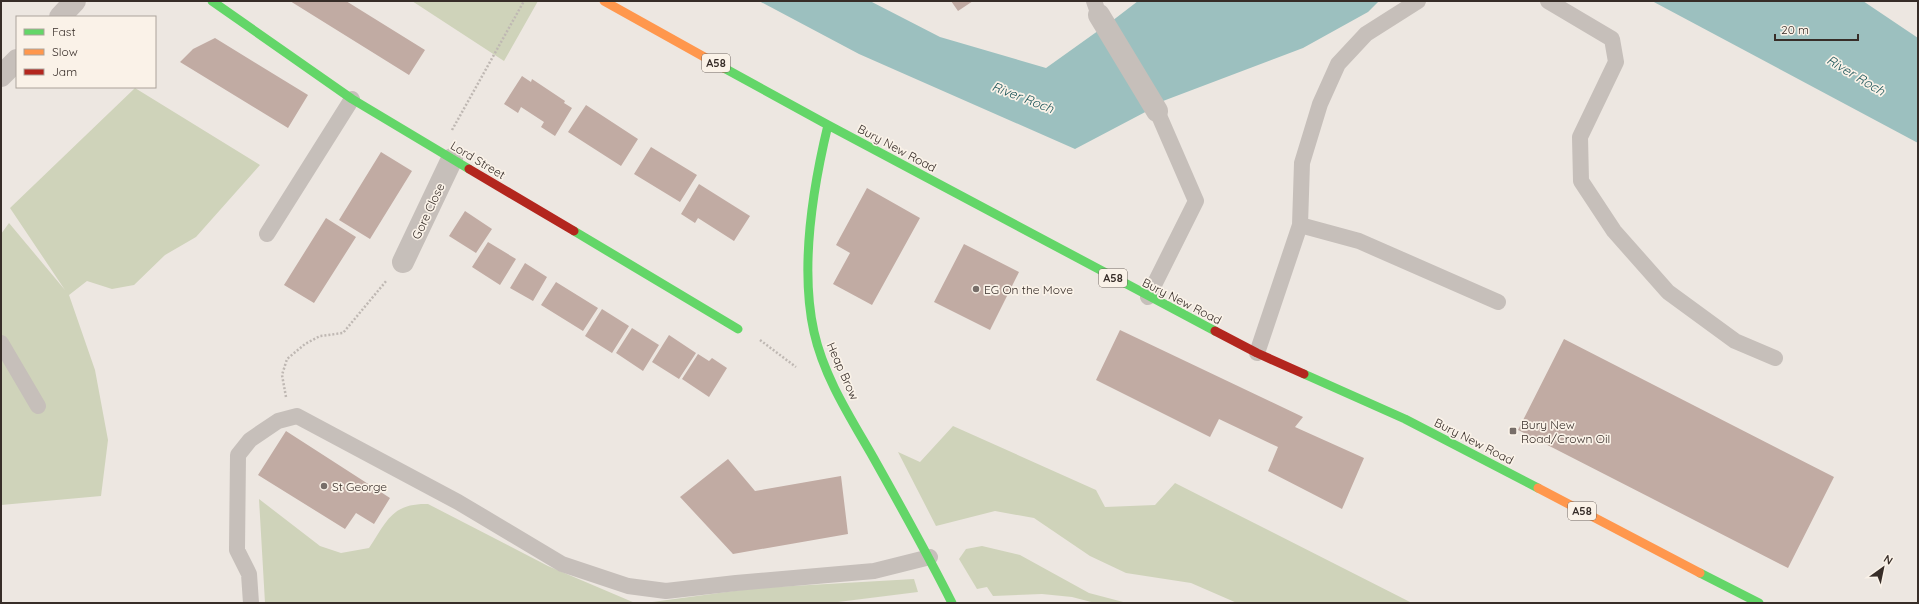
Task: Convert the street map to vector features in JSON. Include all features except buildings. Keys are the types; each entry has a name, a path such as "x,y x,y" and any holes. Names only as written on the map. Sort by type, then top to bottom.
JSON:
{"main road":[{"name":"Lord Street","path":"212,1 352,99 738,330"},
{"name":"Bury New Road","path":"604,1 828,125 1148,297 1257,353 1405,419 1759,603"},
{"name":"Heap Brow","path":"828,125 820,154 815,195 809,274 811,318 819,354 837,393 930,557 952,603"}],"street":[{"path":"61,16 75,1"},
{"path":"1096,8 1157,111"},
{"path":"1,76 16,61"},
{"name":"Gore Close","path":"403,262 446,155"}],"lane":[{"path":"1257,353 1300,225 1302,163 1320,104 1338,64 1366,34 1418,1"},
{"path":"1548,1 1612,39 1616,62 1580,137 1581,181 1614,231 1668,292 1735,340 1775,358"},
{"path":"267,234 352,99"},
{"path":"1148,297 1196,201 1157,111"},
{"path":"1300,225 1359,241 1498,302"},
{"path":"1,343 38,406"},
{"path":"251,603 249,574 237,550 238,455 250,440 278,421 297,416 458,502 562,564 628,586 666,592 736,583 874,571 930,557"}],"path":[{"path":"446,155 524,1"},
{"path":"297,416 285,396 282,375 287,359 305,344 320,336 343,333 377,291"},
{"path":"738,330 765,343 801,371"}],"green space":[{"path":"412,1 538,1 504,61"},
{"path":"135,88 260,165 196,237 165,255 134,285 112,289 87,281 69,295 95,370 108,440 101,496 1,505 1,234 9,223 65,290 10,208"},
{"path":"953,426 1096,490 1105,507 1155,505 1175,483 1412,603 1237,603 1191,583 1126,573 1090,556 1034,518 995,511 936,526 898,452 920,462"},
{"path":"259,499 320,546 341,553 369,548 386,522 398,510 416,504 428,504 548,566 635,603 265,603"},
{"path":"982,546 1020,555 1089,593 1127,603 1095,603 1072,597 1042,594 993,596 987,587 977,589 959,559 966,549"},
{"path":"914,579 918,592 830,603 645,603 756,588"}],"water":[{"name":"River Roch","path":"759,1 870,1 940,37 1046,68 1102,28 1151,109 1075,149 859,54"},
{"path":"1138,1 1379,1 1368,12 1303,48 1163,101 1112,21"},
{"name":"River Roch","path":"1652,1 1863,1 1918,38 1918,143"}],"traffic: fast":[{"path":"212,1 352,99 469,169"},
{"path":"724,68 1215,331"},
{"path":"828,125 813,201 808,255 810,308 818,349 831,381 847,412 913,529 952,603"},
{"path":"574,231 738,329"},
{"path":"1304,374 1405,419 1538,488"},
{"path":"1700,573 1759,603"}],"traffic: slow":[{"path":"604,1 724,68"},
{"path":"1538,488 1700,573"}],"traffic: jam":[{"path":"469,169 574,231"},
{"path":"1215,331 1257,353 1304,374"}],"place":[{"name":"EG On the Move","path":"976,289"},
{"name":"Bury New Road/Crown Oil","path":"1513,431"},
{"name":"St George","path":"324,486"}]}
